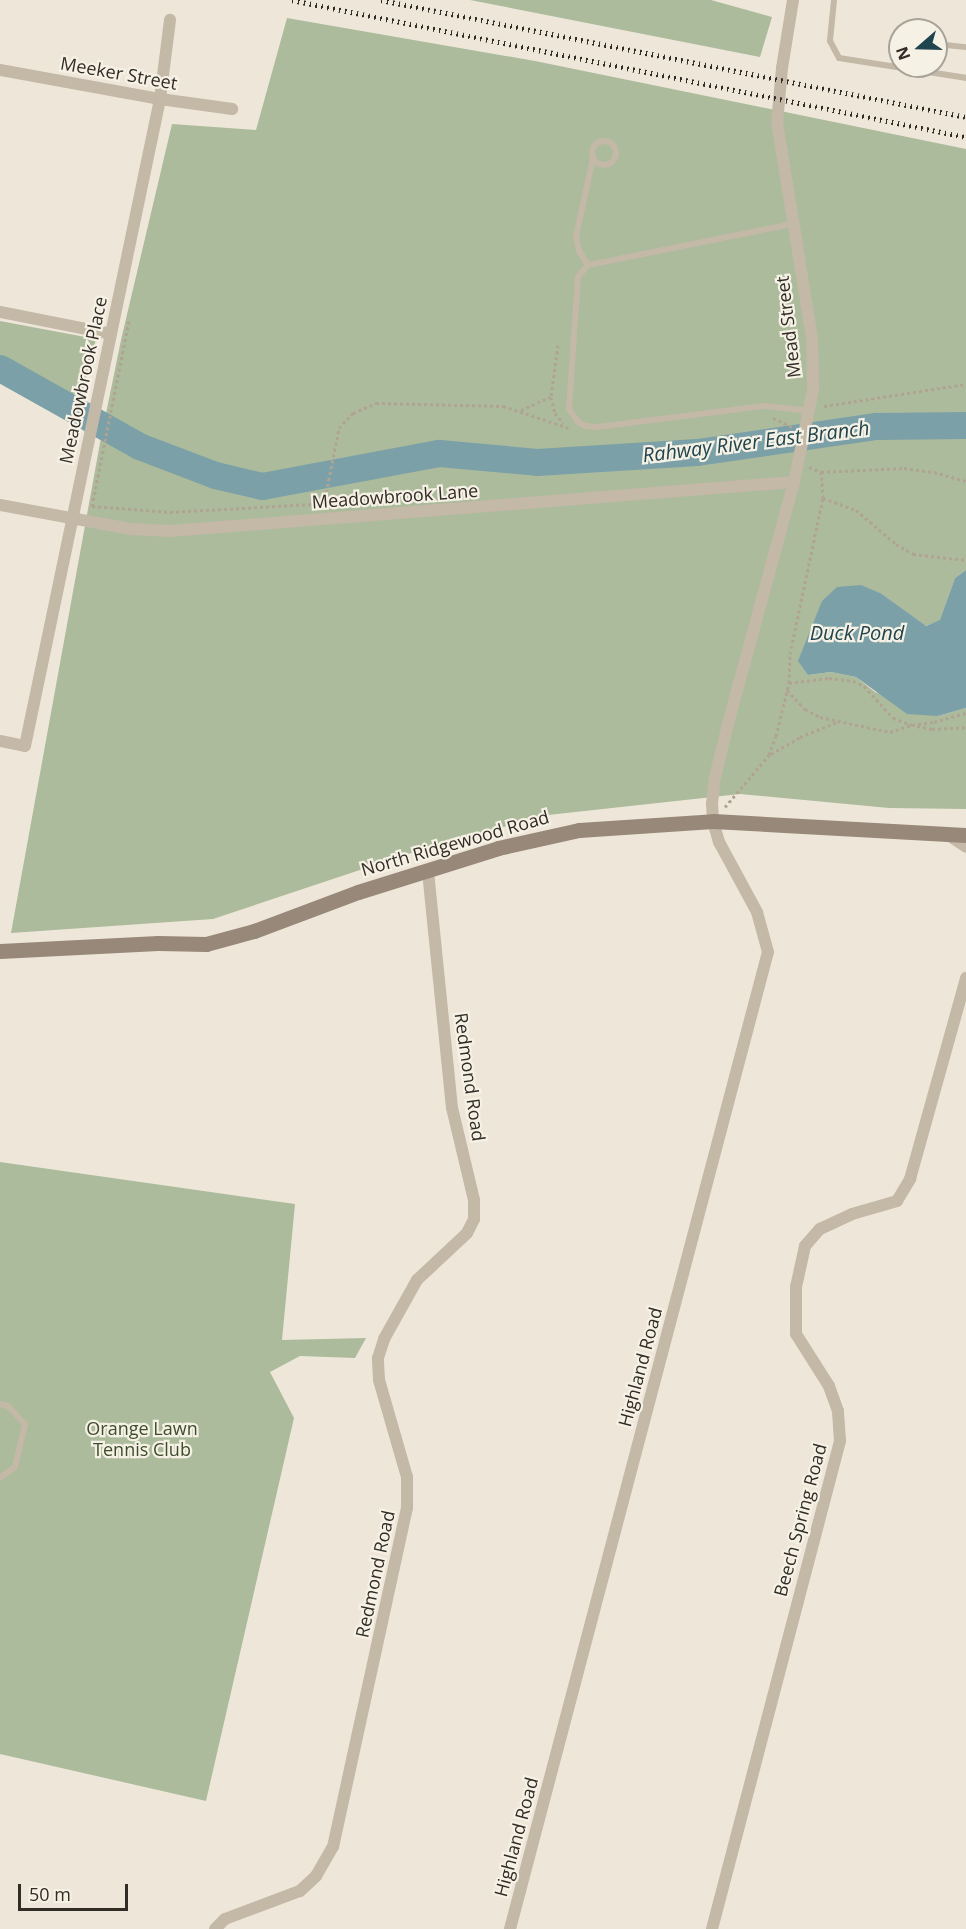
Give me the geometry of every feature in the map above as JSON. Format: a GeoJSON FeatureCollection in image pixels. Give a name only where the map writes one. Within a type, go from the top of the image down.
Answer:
{"type":"FeatureCollection","features":[{"type":"Feature","properties":{"kind":"street","name":"Mead Street"},"geometry":{"type":"LineString","coordinates":[[713,820],[715,777],[794,482],[809,417],[814,361],[812,338],[777,123],[782,68],[793,0]]}},
{"type":"Feature","properties":{"kind":"street","name":"Meadowbrook Place"},"geometry":{"type":"LineString","coordinates":[[0,741],[25,746],[93,411],[160,99],[170,20]]}},
{"type":"Feature","properties":{"kind":"street","name":"Meeker Street"},"geometry":{"type":"LineString","coordinates":[[0,70],[160,99],[232,109]]}},
{"type":"Feature","properties":{"kind":"street"},"geometry":{"type":"LineString","coordinates":[[0,312],[111,334]]}},
{"type":"Feature","properties":{"kind":"street","name":"Meadowbrook Lane"},"geometry":{"type":"LineString","coordinates":[[0,505],[131,529],[170,531],[794,482]]}},
{"type":"Feature","properties":{"kind":"street","name":"North Ridgewood Road"},"geometry":{"type":"LineString","coordinates":[[0,951],[158,944],[206,945],[254,931],[357,892],[545,835],[579,830],[713,820],[966,835]]}},
{"type":"Feature","properties":{"kind":"street","name":"Highland Road"},"geometry":{"type":"LineString","coordinates":[[510,1929],[768,952],[757,912],[720,842],[713,820]]}},
{"type":"Feature","properties":{"kind":"street"},"geometry":{"type":"LineString","coordinates":[[947,834],[966,847]]}},
{"type":"Feature","properties":{"kind":"street","name":"Redmond Road"},"geometry":{"type":"LineString","coordinates":[[215,1929],[225,1919],[300,1891],[316,1876],[333,1847],[408,1508],[407,1477],[379,1380],[378,1358],[384,1339],[417,1280],[467,1233],[474,1219],[474,1200],[452,1108],[428,872]]}},
{"type":"Feature","properties":{"kind":"street","name":"Beech Spring Road"},"geometry":{"type":"LineString","coordinates":[[712,1929],[840,1441],[838,1411],[829,1386],[796,1334],[796,1287],[805,1246],[820,1228],[897,1201],[910,1179],[966,978]]}},
{"type":"Feature","properties":{"kind":"lane"},"geometry":{"type":"LineString","coordinates":[[834,0],[830,41],[839,58],[888,64]]}},
{"type":"Feature","properties":{"kind":"lane"},"geometry":{"type":"LineString","coordinates":[[948,45],[966,47]]}},
{"type":"Feature","properties":{"kind":"lane"},"geometry":{"type":"LineString","coordinates":[[948,74],[966,78]]}},
{"type":"Feature","properties":{"kind":"lane"},"geometry":{"type":"LineString","coordinates":[[588,265],[579,251],[576,236],[593,159],[593,147],[599,142],[607,141],[616,149],[614,160],[607,165],[599,164],[593,159]]}},
{"type":"Feature","properties":{"kind":"lane"},"geometry":{"type":"LineString","coordinates":[[792,224],[588,265],[578,277],[568,409],[578,422],[597,427],[764,406],[809,417]]}},
{"type":"Feature","properties":{"kind":"lane"},"geometry":{"type":"LineString","coordinates":[[0,1404],[8,1406],[25,1424],[15,1467],[0,1478]]}},
{"type":"Feature","properties":{"kind":"path"},"geometry":{"type":"LineString","coordinates":[[129,321],[92,506],[170,512],[324,502],[339,428],[353,413],[376,403],[503,406],[564,425],[572,430]]}},
{"type":"Feature","properties":{"kind":"path"},"geometry":{"type":"LineString","coordinates":[[558,345],[551,397],[555,413],[564,425]]}},
{"type":"Feature","properties":{"kind":"path"},"geometry":{"type":"LineString","coordinates":[[824,406],[966,384]]}},
{"type":"Feature","properties":{"kind":"path"},"geometry":{"type":"LineString","coordinates":[[520,411],[551,397]]}},
{"type":"Feature","properties":{"kind":"path"},"geometry":{"type":"LineString","coordinates":[[764,416],[792,427]]}},
{"type":"Feature","properties":{"kind":"path"},"geometry":{"type":"LineString","coordinates":[[809,467],[821,472],[904,468],[934,472],[966,481]]}},
{"type":"Feature","properties":{"kind":"path"},"geometry":{"type":"LineString","coordinates":[[769,755],[789,683],[790,654],[823,498],[821,472]]}},
{"type":"Feature","properties":{"kind":"path"},"geometry":{"type":"LineString","coordinates":[[823,498],[856,510],[896,544],[913,554],[966,560]]}},
{"type":"Feature","properties":{"kind":"path"},"geometry":{"type":"LineString","coordinates":[[789,683],[829,678],[853,681],[864,686],[893,718],[932,729],[966,727]]}},
{"type":"Feature","properties":{"kind":"path"},"geometry":{"type":"LineString","coordinates":[[787,690],[805,709],[837,722],[890,732],[966,713]]}},
{"type":"Feature","properties":{"kind":"path"},"geometry":{"type":"LineString","coordinates":[[713,820],[769,755],[800,737],[837,722]]}},
{"type":"Feature","properties":{"kind":"green space"},"geometry":{"type":"Polygon","coordinates":[[[470,0],[711,0],[772,17],[760,57],[470,0]]]}},
{"type":"Feature","properties":{"kind":"green space"},"geometry":{"type":"Polygon","coordinates":[[[287,18],[535,61],[966,149],[966,570],[955,578],[940,621],[925,626],[882,594],[808,675],[831,672],[856,677],[875,692],[938,716],[966,708],[966,809],[889,808],[740,794],[548,815],[432,846],[213,919],[11,933],[100,443],[121,340],[172,124],[256,130],[287,18]]]}},
{"type":"Feature","properties":{"kind":"green space"},"geometry":{"type":"Polygon","coordinates":[[[0,321],[96,339],[83,393],[77,397],[0,357],[0,321]]]}},
{"type":"Feature","properties":{"kind":"green space","name":"Orange Lawn Tennis Club"},"geometry":{"type":"Polygon","coordinates":[[[0,1162],[295,1204],[282,1340],[366,1338],[355,1358],[300,1356],[270,1372],[294,1418],[206,1801],[0,1754],[0,1162]]]}},
{"type":"Feature","properties":{"kind":"water"},"geometry":{"type":"Polygon","coordinates":[[[0,357],[77,397],[73,423],[0,379],[0,357]]]}},
{"type":"Feature","properties":{"kind":"water","name":"Duck Pond"},"geometry":{"type":"Polygon","coordinates":[[[966,570],[966,708],[938,716],[907,714],[856,677],[831,672],[808,675],[798,661],[822,601],[837,587],[861,585],[882,594],[926,626],[940,620],[955,578],[966,570]]]}},
{"type":"Feature","properties":{"kind":"waterway","name":"Rahway River East Branch"},"geometry":{"type":"LineString","coordinates":[[0,368],[139,446],[215,475],[262,486],[439,453],[537,462],[697,452],[876,426],[966,425]]}},
{"type":"Feature","properties":{"kind":"railway"},"geometry":{"type":"LineString","coordinates":[[292,0],[966,137]]}},
{"type":"Feature","properties":{"kind":"railway"},"geometry":{"type":"LineString","coordinates":[[381,0],[966,117]]}}]}
